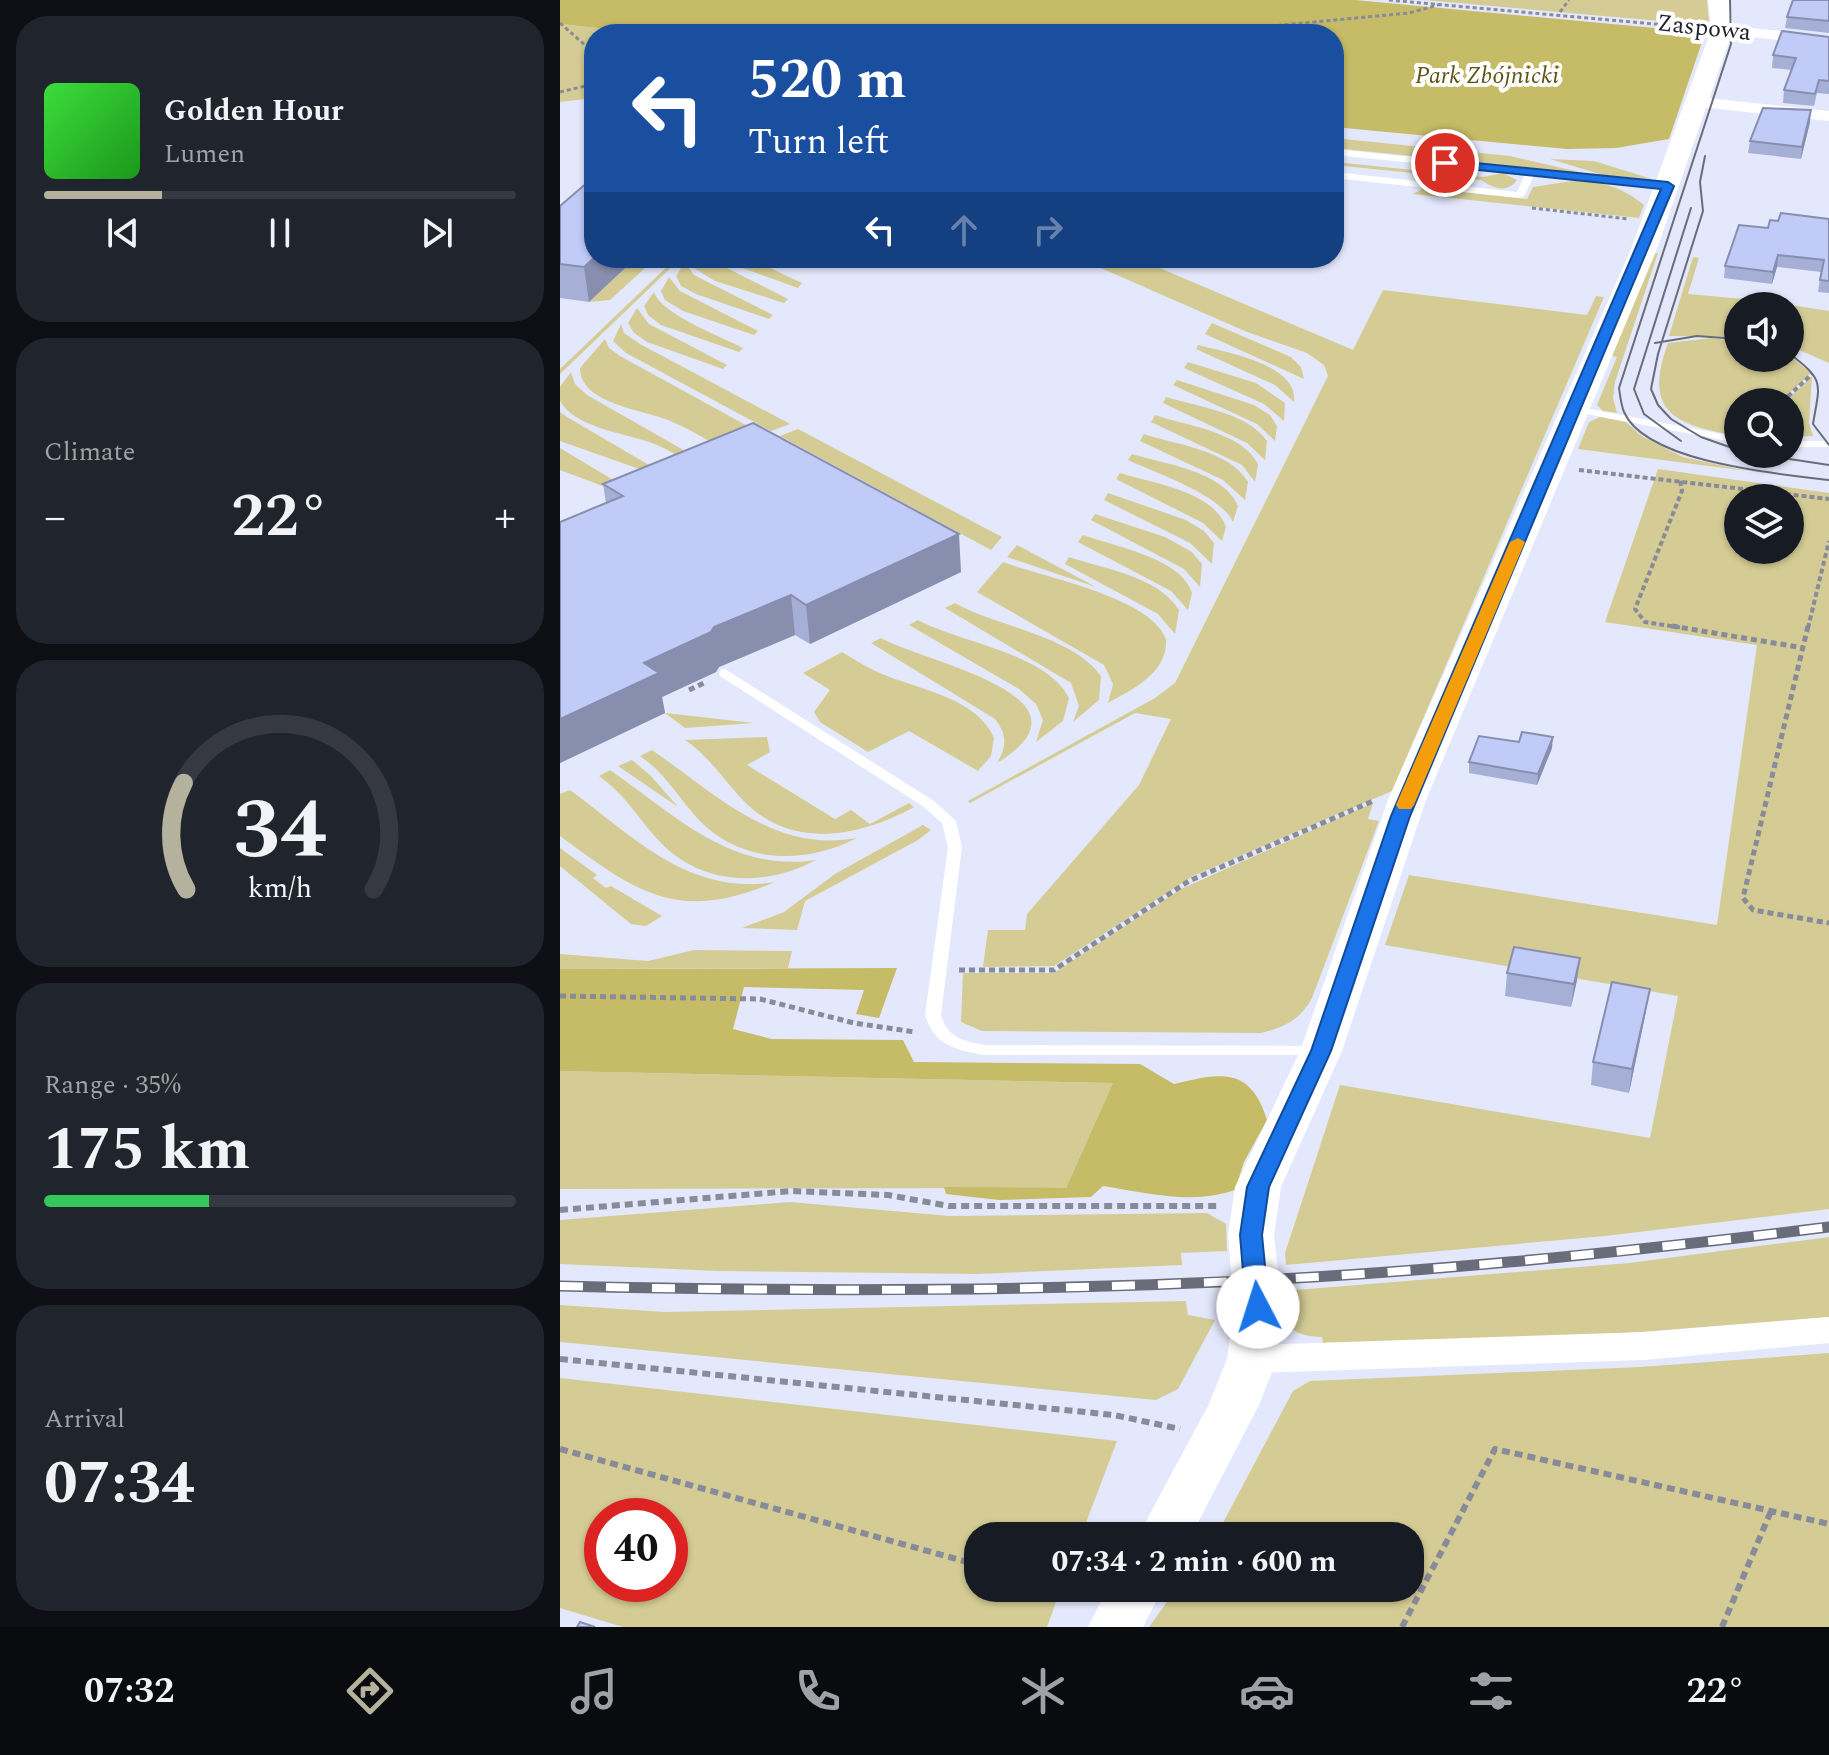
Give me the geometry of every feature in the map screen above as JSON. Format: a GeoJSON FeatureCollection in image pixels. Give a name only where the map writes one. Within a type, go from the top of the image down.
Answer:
{"type":"FeatureCollection","features":[{"type":"Feature","properties":{"kind":"street"},"geometry":{"type":"LineString","coordinates":[[1171,1522],[1215,1440],[1252,1359],[1258,1307],[1251,1235],[1253,1209],[1273,1151],[1321,1051],[1407,800],[1668,186],[1722,30],[1719,0]]}},
{"type":"Feature","properties":{"kind":"street","name":"Zaspowa"},"geometry":{"type":"LineString","coordinates":[[1722,30],[1829,41]]}},
{"type":"Feature","properties":{"kind":"street"},"geometry":{"type":"LineString","coordinates":[[1698,102],[1829,116]]}},
{"type":"Feature","properties":{"kind":"street"},"geometry":{"type":"LineString","coordinates":[[1252,1359],[1645,1346],[1829,1330]]}},
{"type":"Feature","properties":{"kind":"street"},"geometry":{"type":"LineString","coordinates":[[1115,1627],[1128,1602]]}},
{"type":"Feature","properties":{"kind":"lane"},"geometry":{"type":"LineString","coordinates":[[1344,153],[1668,186]]}},
{"type":"Feature","properties":{"kind":"lane"},"geometry":{"type":"LineString","coordinates":[[1344,176],[1520,195],[1531,172]]}},
{"type":"Feature","properties":{"kind":"lane"},"geometry":{"type":"LineString","coordinates":[[1575,409],[1724,437]]}},
{"type":"Feature","properties":{"kind":"lane"},"geometry":{"type":"LineString","coordinates":[[1804,444],[1829,444]]}},
{"type":"Feature","properties":{"kind":"lane"},"geometry":{"type":"LineString","coordinates":[[725,673],[925,800],[949,821],[955,847],[933,1015],[940,1034],[962,1047],[984,1050],[1321,1051]]}},
{"type":"Feature","properties":{"kind":"path","name":"Zaspowa"},"geometry":{"type":"LineString","coordinates":[[1389,0],[1722,30]]}},
{"type":"Feature","properties":{"kind":"path"},"geometry":{"type":"LineString","coordinates":[[1559,13],[1569,0]]}},
{"type":"Feature","properties":{"kind":"path"},"geometry":{"type":"LineString","coordinates":[[1293,24],[1409,13],[1443,4]]}},
{"type":"Feature","properties":{"kind":"path"},"geometry":{"type":"LineString","coordinates":[[560,23],[577,34],[584,47]]}},
{"type":"Feature","properties":{"kind":"path"},"geometry":{"type":"LineString","coordinates":[[560,92],[584,86]]}},
{"type":"Feature","properties":{"kind":"path"},"geometry":{"type":"LineString","coordinates":[[1797,388],[1812,374]]}},
{"type":"Feature","properties":{"kind":"path"},"geometry":{"type":"LineString","coordinates":[[1551,465],[1829,499]]}},
{"type":"Feature","properties":{"kind":"path"},"geometry":{"type":"LineString","coordinates":[[1680,481],[1682,491],[1635,609],[1637,616],[1645,622],[1804,648]]}},
{"type":"Feature","properties":{"kind":"path"},"geometry":{"type":"LineString","coordinates":[[1829,541],[1743,898],[1753,910],[1829,923]]}},
{"type":"Feature","properties":{"kind":"path"},"geometry":{"type":"LineString","coordinates":[[689,690],[703,683]]}},
{"type":"Feature","properties":{"kind":"path"},"geometry":{"type":"LineString","coordinates":[[938,967],[1054,970],[1189,881],[1385,796],[1407,800]]}},
{"type":"Feature","properties":{"kind":"path"},"geometry":{"type":"LineString","coordinates":[[560,996],[760,999],[865,1025],[940,1034]]}},
{"type":"Feature","properties":{"kind":"path"},"geometry":{"type":"LineString","coordinates":[[560,1210],[792,1191],[888,1195],[949,1206],[1167,1203],[1253,1209]]}},
{"type":"Feature","properties":{"kind":"path"},"geometry":{"type":"LineString","coordinates":[[560,1359],[1114,1415],[1173,1426],[1215,1440]]}},
{"type":"Feature","properties":{"kind":"path"},"geometry":{"type":"LineString","coordinates":[[560,1449],[964,1561]]}},
{"type":"Feature","properties":{"kind":"path"},"geometry":{"type":"LineString","coordinates":[[1402,1627],[1495,1449],[1829,1524]]}},
{"type":"Feature","properties":{"kind":"path"},"geometry":{"type":"LineString","coordinates":[[1722,1627],[1771,1511]]}},
{"type":"Feature","properties":{"kind":"shaded area"},"geometry":{"type":"Polygon","coordinates":[[[1424,0],[1707,0],[1709,21],[1694,24],[1424,0]]]}},
{"type":"Feature","properties":{"kind":"shaded area"},"geometry":{"type":"Polygon","coordinates":[[[560,24],[584,27],[584,99],[560,102],[560,24]]]}},
{"type":"Feature","properties":{"kind":"shaded area"},"geometry":{"type":"Polygon","coordinates":[[[1344,139],[1510,156],[1588,174],[1344,149],[1344,139]]]}},
{"type":"Feature","properties":{"kind":"shaded area"},"geometry":{"type":"Polygon","coordinates":[[[1550,159],[1594,161],[1652,179],[1603,175],[1550,159]]]}},
{"type":"Feature","properties":{"kind":"shaded area"},"geometry":{"type":"Polygon","coordinates":[[[1344,163],[1483,177],[1503,173],[1517,180],[1509,187],[1500,188],[1481,180],[1344,166],[1344,163]]]}},
{"type":"Feature","properties":{"kind":"shaded area"},"geometry":{"type":"Polygon","coordinates":[[[1578,180],[1605,184],[1628,194],[1644,205],[1639,218],[1413,194],[1424,188],[1527,199],[1533,187],[1578,180]]]}},
{"type":"Feature","properties":{"kind":"shaded area"},"geometry":{"type":"Polygon","coordinates":[[[1658,253],[1615,382],[1613,398],[1617,413],[1603,411],[1597,405],[1617,357],[1609,355],[1653,254],[1658,253]]]}},
{"type":"Feature","properties":{"kind":"shaded area"},"geometry":{"type":"Polygon","coordinates":[[[1693,257],[1699,258],[1688,294],[1724,297],[1724,337],[1669,336],[1693,257]]]}},
{"type":"Feature","properties":{"kind":"shaded area"},"geometry":{"type":"Polygon","coordinates":[[[625,268],[645,268],[610,300],[589,302],[625,268]]]}},
{"type":"Feature","properties":{"kind":"shaded area"},"geometry":{"type":"Polygon","coordinates":[[[666,268],[671,268],[560,374],[560,369],[666,268]]]}},
{"type":"Feature","properties":{"kind":"shaded area"},"geometry":{"type":"Polygon","coordinates":[[[681,268],[689,268],[694,275],[773,315],[769,319],[696,294],[681,286],[676,276],[681,268]]]}},
{"type":"Feature","properties":{"kind":"shaded area"},"geometry":{"type":"Polygon","coordinates":[[[694,268],[727,268],[788,299],[784,303],[715,281],[694,268]]]}},
{"type":"Feature","properties":{"kind":"shaded area"},"geometry":{"type":"Polygon","coordinates":[[[743,268],[770,268],[802,283],[798,288],[743,268]]]}},
{"type":"Feature","properties":{"kind":"shaded area"},"geometry":{"type":"Polygon","coordinates":[[[1101,268],[1160,268],[1353,350],[1383,290],[1587,315],[1596,296],[1604,297],[1392,791],[1193,876],[1054,966],[983,967],[988,930],[1025,930],[1027,914],[1139,785],[1171,719],[1135,713],[970,803],[968,801],[1155,698],[1175,683],[1328,376],[1324,365],[1307,353],[1247,332],[1101,268]]]}},
{"type":"Feature","properties":{"kind":"shaded area"},"geometry":{"type":"Polygon","coordinates":[[[669,277],[680,291],[758,331],[754,335],[683,311],[665,300],[661,291],[669,277]]]}},
{"type":"Feature","properties":{"kind":"shaded area"},"geometry":{"type":"Polygon","coordinates":[[[654,292],[659,300],[680,316],[743,348],[739,352],[661,325],[648,315],[644,306],[654,292]]]}},
{"type":"Feature","properties":{"kind":"shaded area"},"geometry":{"type":"Polygon","coordinates":[[[1804,307],[1829,311],[1829,363],[1804,352],[1804,307]]]}},
{"type":"Feature","properties":{"kind":"shaded area"},"geometry":{"type":"Polygon","coordinates":[[[637,308],[649,324],[727,365],[723,369],[647,342],[634,333],[628,323],[637,308]]]}},
{"type":"Feature","properties":{"kind":"shaded area"},"geometry":{"type":"Polygon","coordinates":[[[1212,323],[1291,357],[1301,367],[1304,379],[1205,334],[1212,323]]]}},
{"type":"Feature","properties":{"kind":"shaded area"},"geometry":{"type":"Polygon","coordinates":[[[621,324],[624,333],[640,344],[790,424],[771,431],[626,353],[613,341],[621,324]]]}},
{"type":"Feature","properties":{"kind":"shaded area"},"geometry":{"type":"Polygon","coordinates":[[[605,339],[609,348],[620,356],[764,435],[725,450],[668,420],[602,398],[590,390],[580,368],[605,339]]]}},
{"type":"Feature","properties":{"kind":"shaded area"},"geometry":{"type":"Polygon","coordinates":[[[1724,339],[1724,372],[1804,372],[1804,367],[1811,373],[1795,388],[1724,388],[1724,433],[1716,432],[1682,420],[1670,412],[1662,401],[1659,386],[1668,343],[1724,339]]]}},
{"type":"Feature","properties":{"kind":"shaded area"},"geometry":{"type":"Polygon","coordinates":[[[1198,345],[1242,356],[1273,369],[1285,378],[1292,389],[1294,402],[1275,385],[1196,349],[1198,345]]]}},
{"type":"Feature","properties":{"kind":"shaded area"},"geometry":{"type":"Polygon","coordinates":[[[1188,362],[1256,383],[1285,403],[1284,421],[1264,404],[1184,368],[1188,362]]]}},
{"type":"Feature","properties":{"kind":"shaded area"},"geometry":{"type":"Polygon","coordinates":[[[571,372],[575,384],[587,395],[701,460],[692,464],[657,445],[577,418],[560,401],[560,387],[571,372]]]}},
{"type":"Feature","properties":{"kind":"shaded area"},"geometry":{"type":"Polygon","coordinates":[[[1812,376],[1809,423],[1813,436],[1804,436],[1804,388],[1800,388],[1812,376]]]}},
{"type":"Feature","properties":{"kind":"shaded area"},"geometry":{"type":"Polygon","coordinates":[[[1177,380],[1254,405],[1270,415],[1277,426],[1275,441],[1257,424],[1173,385],[1177,380]]]}},
{"type":"Feature","properties":{"kind":"shaded area"},"geometry":{"type":"Polygon","coordinates":[[[1166,397],[1221,412],[1247,423],[1267,441],[1265,460],[1247,443],[1163,403],[1166,397]]]}},
{"type":"Feature","properties":{"kind":"shaded area"},"geometry":{"type":"Polygon","coordinates":[[[560,412],[666,475],[642,470],[560,441],[560,412]]]}},
{"type":"Feature","properties":{"kind":"shaded area"},"geometry":{"type":"Polygon","coordinates":[[[1155,415],[1212,431],[1239,444],[1258,464],[1255,482],[1242,465],[1151,422],[1155,415]]]}},
{"type":"Feature","properties":{"kind":"shaded area"},"geometry":{"type":"Polygon","coordinates":[[[1600,417],[1626,422],[1643,437],[1683,457],[1747,471],[1578,449],[1589,422],[1600,417]]]}},
{"type":"Feature","properties":{"kind":"shaded area"},"geometry":{"type":"Polygon","coordinates":[[[798,429],[1002,537],[991,550],[780,436],[798,429]]]}},
{"type":"Feature","properties":{"kind":"shaded area"},"geometry":{"type":"Polygon","coordinates":[[[1144,434],[1201,450],[1229,463],[1248,482],[1245,500],[1223,480],[1140,441],[1144,434]]]}},
{"type":"Feature","properties":{"kind":"shaded area"},"geometry":{"type":"Polygon","coordinates":[[[560,448],[630,490],[621,493],[560,470],[560,448]]]}},
{"type":"Feature","properties":{"kind":"shaded area"},"geometry":{"type":"Polygon","coordinates":[[[1132,454],[1192,471],[1220,485],[1231,494],[1238,506],[1233,522],[1226,512],[1202,494],[1128,460],[1132,454]]]}},
{"type":"Feature","properties":{"kind":"shaded area"},"geometry":{"type":"Polygon","coordinates":[[[1658,469],[1765,484],[1724,484],[1724,564],[1804,564],[1804,489],[1829,493],[1829,1209],[1605,1236],[1286,1265],[1285,1253],[1340,1085],[1650,1138],[1678,996],[1385,945],[1409,875],[1717,925],[1757,645],[1605,622],[1658,469]]]}},
{"type":"Feature","properties":{"kind":"shaded area"},"geometry":{"type":"Polygon","coordinates":[[[1120,473],[1180,490],[1209,505],[1226,527],[1222,541],[1203,523],[1116,479],[1120,473]]]}},
{"type":"Feature","properties":{"kind":"shaded area"},"geometry":{"type":"Polygon","coordinates":[[[1108,493],[1186,520],[1204,531],[1214,543],[1212,564],[1190,543],[1104,500],[1108,493]]]}},
{"type":"Feature","properties":{"kind":"shaded area"},"geometry":{"type":"Polygon","coordinates":[[[1095,514],[1165,537],[1192,552],[1202,564],[1200,587],[1184,569],[1091,520],[1095,514]]]}},
{"type":"Feature","properties":{"kind":"shaded area"},"geometry":{"type":"Polygon","coordinates":[[[1083,535],[1145,555],[1175,571],[1186,581],[1192,593],[1188,610],[1171,591],[1078,542],[1083,535]]]}},
{"type":"Feature","properties":{"kind":"shaded area"},"geometry":{"type":"Polygon","coordinates":[[[1017,545],[1096,587],[1007,557],[1017,545]]]}},
{"type":"Feature","properties":{"kind":"shaded area"},"geometry":{"type":"Polygon","coordinates":[[[1069,557],[1129,575],[1158,589],[1179,610],[1175,634],[1158,614],[1065,564],[1069,557]]]}},
{"type":"Feature","properties":{"kind":"shaded area"},"geometry":{"type":"Polygon","coordinates":[[[1003,562],[1094,590],[1140,611],[1156,624],[1166,639],[1165,651],[1155,670],[1128,692],[1108,703],[1113,684],[1104,665],[977,592],[1003,562]]]}},
{"type":"Feature","properties":{"kind":"shaded area"},"geometry":{"type":"Polygon","coordinates":[[[955,603],[1072,651],[1101,676],[1099,700],[1073,722],[1079,706],[1071,683],[945,608],[955,603]]]}},
{"type":"Feature","properties":{"kind":"shaded area"},"geometry":{"type":"Polygon","coordinates":[[[918,620],[1042,670],[1058,683],[1069,698],[1063,721],[1036,742],[1043,720],[1036,704],[1019,689],[909,625],[918,620]]]}},
{"type":"Feature","properties":{"kind":"shaded area"},"geometry":{"type":"Polygon","coordinates":[[[881,638],[965,670],[996,684],[1019,700],[1031,719],[1025,739],[997,763],[1004,741],[995,719],[871,643],[881,638]]]}},
{"type":"Feature","properties":{"kind":"shaded area"},"geometry":{"type":"Polygon","coordinates":[[[842,652],[875,671],[948,698],[975,714],[994,738],[991,756],[978,771],[909,731],[868,752],[820,722],[814,712],[830,690],[803,673],[842,652]]]}},
{"type":"Feature","properties":{"kind":"shaded area"},"geometry":{"type":"Polygon","coordinates":[[[665,713],[754,723],[685,728],[665,713]]]}},
{"type":"Feature","properties":{"kind":"shaded area"},"geometry":{"type":"Polygon","coordinates":[[[767,737],[770,752],[747,765],[835,819],[851,810],[870,824],[909,803],[914,807],[892,818],[847,832],[801,832],[780,826],[759,814],[740,797],[708,760],[685,740],[767,737]]]}},
{"type":"Feature","properties":{"kind":"shaded area"},"geometry":{"type":"Polygon","coordinates":[[[652,750],[723,801],[772,828],[799,837],[827,840],[857,838],[837,847],[795,856],[774,856],[733,845],[698,819],[664,778],[640,756],[652,750]]]}},
{"type":"Feature","properties":{"kind":"shaded area"},"geometry":{"type":"Polygon","coordinates":[[[632,760],[651,776],[678,807],[618,766],[632,760]]]}},
{"type":"Feature","properties":{"kind":"shaded area"},"geometry":{"type":"Polygon","coordinates":[[[610,770],[681,822],[731,849],[757,858],[785,862],[816,860],[777,875],[756,878],[736,878],[696,868],[661,843],[625,799],[599,776],[610,770]]]}},
{"type":"Feature","properties":{"kind":"shaded area"},"geometry":{"type":"Polygon","coordinates":[[[570,790],[640,843],[689,871],[716,880],[744,884],[775,882],[741,894],[684,901],[636,886],[560,836],[560,794],[570,790]]]}},
{"type":"Feature","properties":{"kind":"shaded area"},"geometry":{"type":"Polygon","coordinates":[[[1373,803],[1368,819],[1379,821],[1312,998],[1297,1017],[1285,1025],[1261,1033],[982,1031],[961,1022],[963,973],[1054,973],[1181,889],[1373,803]]]}},
{"type":"Feature","properties":{"kind":"shaded area"},"geometry":{"type":"Polygon","coordinates":[[[923,825],[931,830],[918,840],[805,901],[797,930],[742,928],[784,912],[835,874],[923,825]]]}},
{"type":"Feature","properties":{"kind":"shaded area"},"geometry":{"type":"Polygon","coordinates":[[[560,848],[597,875],[593,878],[606,888],[611,886],[662,916],[646,926],[631,924],[560,866],[560,848]]]}},
{"type":"Feature","properties":{"kind":"shaded area"},"geometry":{"type":"Polygon","coordinates":[[[694,950],[792,951],[788,968],[560,969],[560,954],[648,961],[694,950]]]}},
{"type":"Feature","properties":{"kind":"shaded area"},"geometry":{"type":"Polygon","coordinates":[[[560,1071],[1113,1083],[1066,1188],[560,1189],[560,1071]]]}},
{"type":"Feature","properties":{"kind":"shaded area"},"geometry":{"type":"Polygon","coordinates":[[[790,1202],[950,1216],[1207,1213],[1226,1224],[1227,1251],[1181,1253],[1182,1265],[978,1274],[718,1271],[560,1264],[560,1220],[790,1202]]]}},
{"type":"Feature","properties":{"kind":"shaded area"},"geometry":{"type":"Polygon","coordinates":[[[1829,1237],[1829,1317],[1627,1333],[1323,1344],[1322,1337],[1301,1334],[1290,1325],[1283,1291],[1629,1263],[1829,1237]]]}},
{"type":"Feature","properties":{"kind":"shaded area"},"geometry":{"type":"Polygon","coordinates":[[[1186,1301],[1188,1315],[1215,1320],[1178,1389],[1156,1400],[560,1342],[560,1305],[665,1312],[1186,1301]]]}},
{"type":"Feature","properties":{"kind":"shaded area"},"geometry":{"type":"Polygon","coordinates":[[[1829,1353],[1829,1627],[1149,1627],[1167,1602],[1424,1602],[1424,1522],[1223,1522],[1293,1391],[1310,1381],[1640,1367],[1829,1353]]]}},
{"type":"Feature","properties":{"kind":"shaded area"},"geometry":{"type":"Polygon","coordinates":[[[560,1378],[1117,1441],[1086,1522],[964,1522],[964,1602],[1056,1602],[1047,1627],[623,1627],[560,1608],[560,1378]]]}},
{"type":"Feature","properties":{"kind":"green space","name":"Park Zbójnicki"},"geometry":{"type":"Polygon","coordinates":[[[560,0],[1355,0],[1687,31],[1702,42],[1669,139],[1616,148],[1567,149],[1344,128],[1344,24],[584,24],[584,27],[560,24],[560,0]]]}},
{"type":"Feature","properties":{"kind":"green space"},"geometry":{"type":"Polygon","coordinates":[[[897,968],[879,1018],[856,1014],[864,990],[744,987],[733,1029],[772,1039],[903,1040],[914,1062],[1140,1064],[1174,1084],[1206,1077],[1232,1078],[1252,1090],[1267,1120],[1244,1162],[1235,1190],[1186,1197],[1103,1186],[1091,1197],[999,1200],[946,1194],[944,1187],[1066,1188],[1113,1083],[560,1071],[560,969],[897,968]]]}},
{"type":"Feature","properties":{"kind":"building"},"geometry":{"type":"Polygon","coordinates":[[[1793,0],[1829,0],[1829,21],[1787,17],[1793,0]]]}},
{"type":"Feature","properties":{"kind":"building"},"geometry":{"type":"Polygon","coordinates":[[[1782,31],[1829,37],[1829,81],[1819,80],[1815,94],[1784,90],[1796,58],[1773,55],[1782,31]]]}},
{"type":"Feature","properties":{"kind":"building"},"geometry":{"type":"Polygon","coordinates":[[[1763,108],[1811,110],[1802,147],[1750,141],[1763,108]]]}},
{"type":"Feature","properties":{"kind":"building"},"geometry":{"type":"Polygon","coordinates":[[[584,185],[584,267],[560,264],[560,206],[584,185]]]}},
{"type":"Feature","properties":{"kind":"building"},"geometry":{"type":"Polygon","coordinates":[[[1781,213],[1829,219],[1829,281],[1820,280],[1824,260],[1778,255],[1773,272],[1725,266],[1739,225],[1768,228],[1770,220],[1778,221],[1781,213]]]}},
{"type":"Feature","properties":{"kind":"building"},"geometry":{"type":"Polygon","coordinates":[[[753,423],[959,534],[806,605],[791,595],[714,627],[711,632],[644,663],[659,673],[560,719],[560,522],[623,496],[603,484],[753,423]]]}},
{"type":"Feature","properties":{"kind":"building"},"geometry":{"type":"Polygon","coordinates":[[[1522,732],[1553,737],[1538,774],[1469,762],[1479,736],[1519,742],[1522,732]]]}},
{"type":"Feature","properties":{"kind":"building"},"geometry":{"type":"Polygon","coordinates":[[[1514,947],[1580,958],[1574,984],[1507,973],[1514,947]]]}},
{"type":"Feature","properties":{"kind":"building"},"geometry":{"type":"Polygon","coordinates":[[[1612,982],[1650,989],[1632,1069],[1593,1062],[1612,982]]]}},
{"type":"Feature","properties":{"kind":"building"},"geometry":{"type":"Polygon","coordinates":[[[580,1622],[595,1627],[577,1627],[580,1622]]]}},
{"type":"Feature","properties":{"kind":"tram line"},"geometry":{"type":"LineString","coordinates":[[1730,0],[1731,44],[1619,388],[1621,403],[1637,429],[1658,443],[1686,454],[1748,469],[1829,480]]}},
{"type":"Feature","properties":{"kind":"tram line"},"geometry":{"type":"LineString","coordinates":[[1662,342],[1703,211],[1700,182],[1705,156]]}},
{"type":"Feature","properties":{"kind":"tram line"},"geometry":{"type":"LineString","coordinates":[[1681,441],[1644,414],[1634,389],[1691,208]]}},
{"type":"Feature","properties":{"kind":"tram line"},"geometry":{"type":"LineString","coordinates":[[1662,342],[1697,336],[1724,338]]}},
{"type":"Feature","properties":{"kind":"tram line"},"geometry":{"type":"LineString","coordinates":[[1655,343],[1662,342]]}},
{"type":"Feature","properties":{"kind":"tram line"},"geometry":{"type":"LineString","coordinates":[[1662,342],[1651,389],[1658,405],[1671,419],[1701,437],[1724,445]]}},
{"type":"Feature","properties":{"kind":"tram line"},"geometry":{"type":"LineString","coordinates":[[1804,366],[1817,383],[1813,424],[1829,445]]}},
{"type":"Feature","properties":{"kind":"tram line"},"geometry":{"type":"LineString","coordinates":[[1804,461],[1829,465]]}},
{"type":"Feature","properties":{"kind":"railway"},"geometry":{"type":"LineString","coordinates":[[560,1286],[956,1289],[1273,1279],[1512,1262],[1829,1227]]}},
{"type":"Feature","properties":{"kind":"slow traffic"},"geometry":{"type":"LineString","coordinates":[[1405,805],[1518,542]]}},
{"type":"Feature","properties":{"kind":"route"},"geometry":{"type":"LineString","coordinates":[[1258,1307],[1251,1235],[1258,1187],[1321,1051],[1400,816],[1644,249],[1668,186],[1445,163]]}}]}
